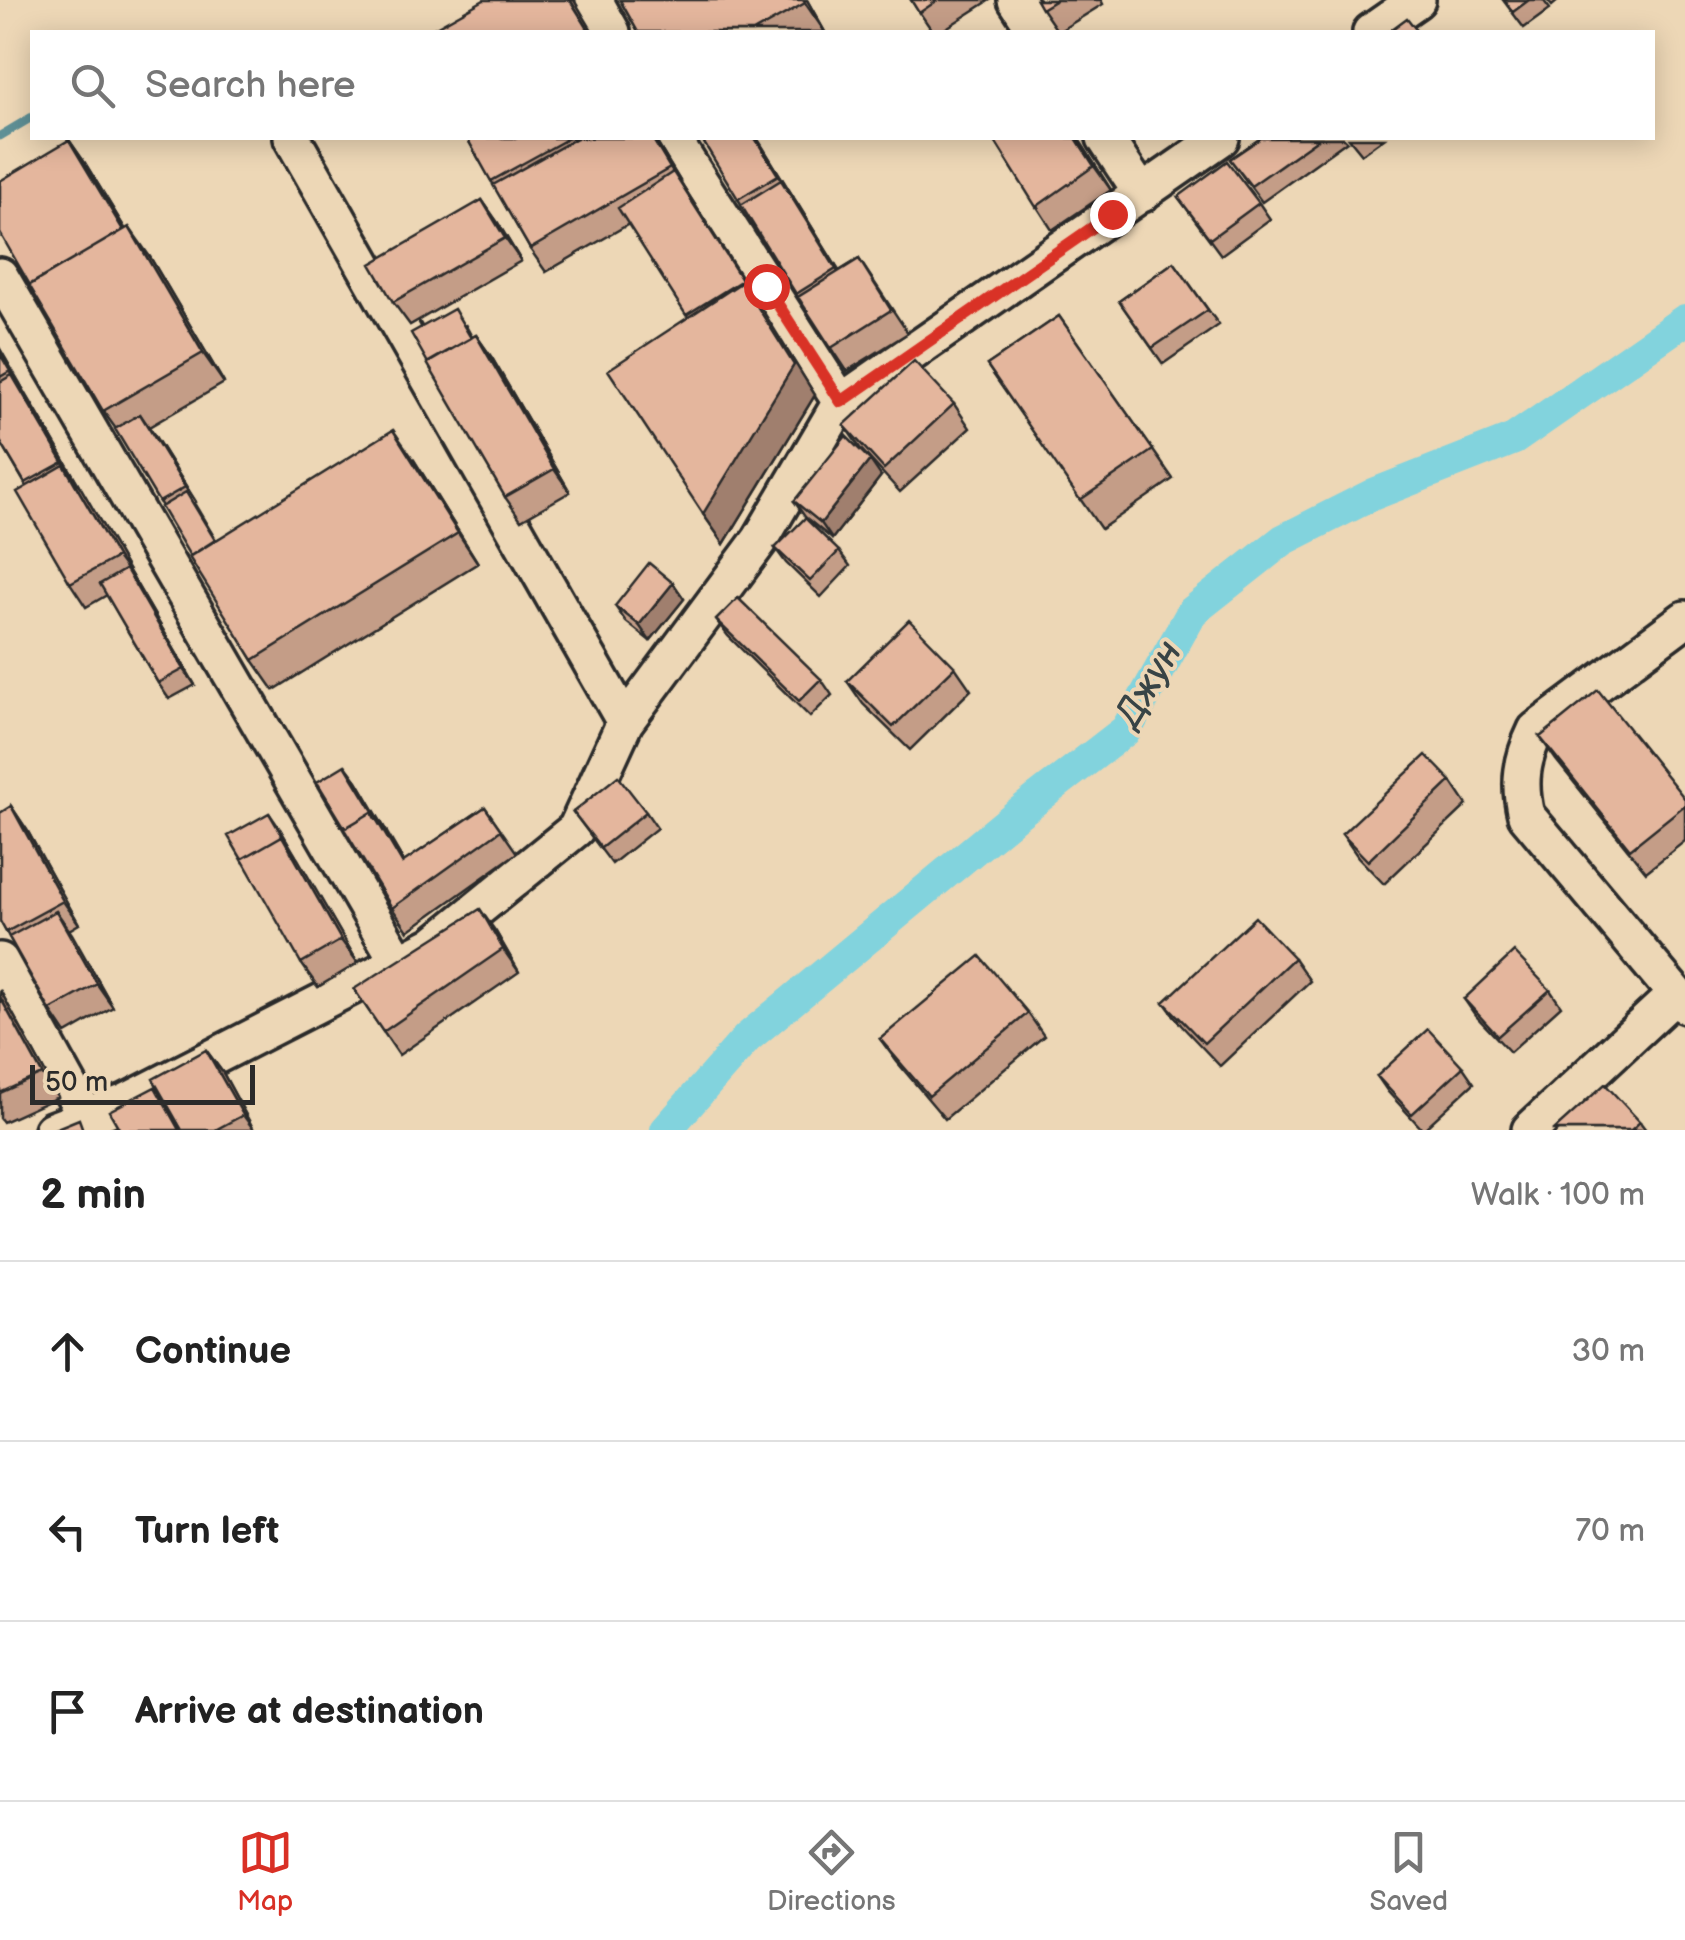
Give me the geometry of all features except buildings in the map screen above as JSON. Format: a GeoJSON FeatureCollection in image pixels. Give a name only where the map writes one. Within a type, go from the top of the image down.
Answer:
{"type":"FeatureCollection","features":[{"type":"Feature","properties":{"kind":"street"},"geometry":{"type":"LineString","coordinates":[[594,0],[611,30]]}},
{"type":"Feature","properties":{"kind":"street"},"geometry":{"type":"LineString","coordinates":[[1016,0],[1036,30]]}},
{"type":"Feature","properties":{"kind":"street"},"geometry":{"type":"LineString","coordinates":[[1373,30],[1417,0]]}},
{"type":"Feature","properties":{"kind":"street"},"geometry":{"type":"LineString","coordinates":[[293,140],[624,722]]}},
{"type":"Feature","properties":{"kind":"street"},"geometry":{"type":"LineString","coordinates":[[673,140],[841,402]]}},
{"type":"Feature","properties":{"kind":"street"},"geometry":{"type":"LineString","coordinates":[[1106,140],[1142,194]]}},
{"type":"Feature","properties":{"kind":"street"},"geometry":{"type":"LineString","coordinates":[[52,1130],[126,1102],[433,945],[576,829],[624,722],[760,540],[841,402],[1218,140]]}},
{"type":"Feature","properties":{"kind":"street"},"geometry":{"type":"LineString","coordinates":[[0,276],[399,964]]}},
{"type":"Feature","properties":{"kind":"street"},"geometry":{"type":"LineString","coordinates":[[1530,1130],[1680,1000],[1526,815],[1520,792],[1526,751],[1536,730],[1685,619]]}},
{"type":"Feature","properties":{"kind":"street"},"geometry":{"type":"LineString","coordinates":[[0,961],[87,1118]]}},
{"type":"Feature","properties":{"kind":"waterway"},"geometry":{"type":"LineString","coordinates":[[0,136],[30,118]]}},
{"type":"Feature","properties":{"kind":"waterway","name":"Джун"},"geometry":{"type":"LineString","coordinates":[[666,1130],[747,1038],[1016,815],[1126,730],[1192,612],[1283,540],[1374,494],[1514,439],[1685,320]]}},
{"type":"Feature","properties":{"kind":"route"},"geometry":{"type":"LineString","coordinates":[[766,286],[841,402],[1112,214]]}}]}
